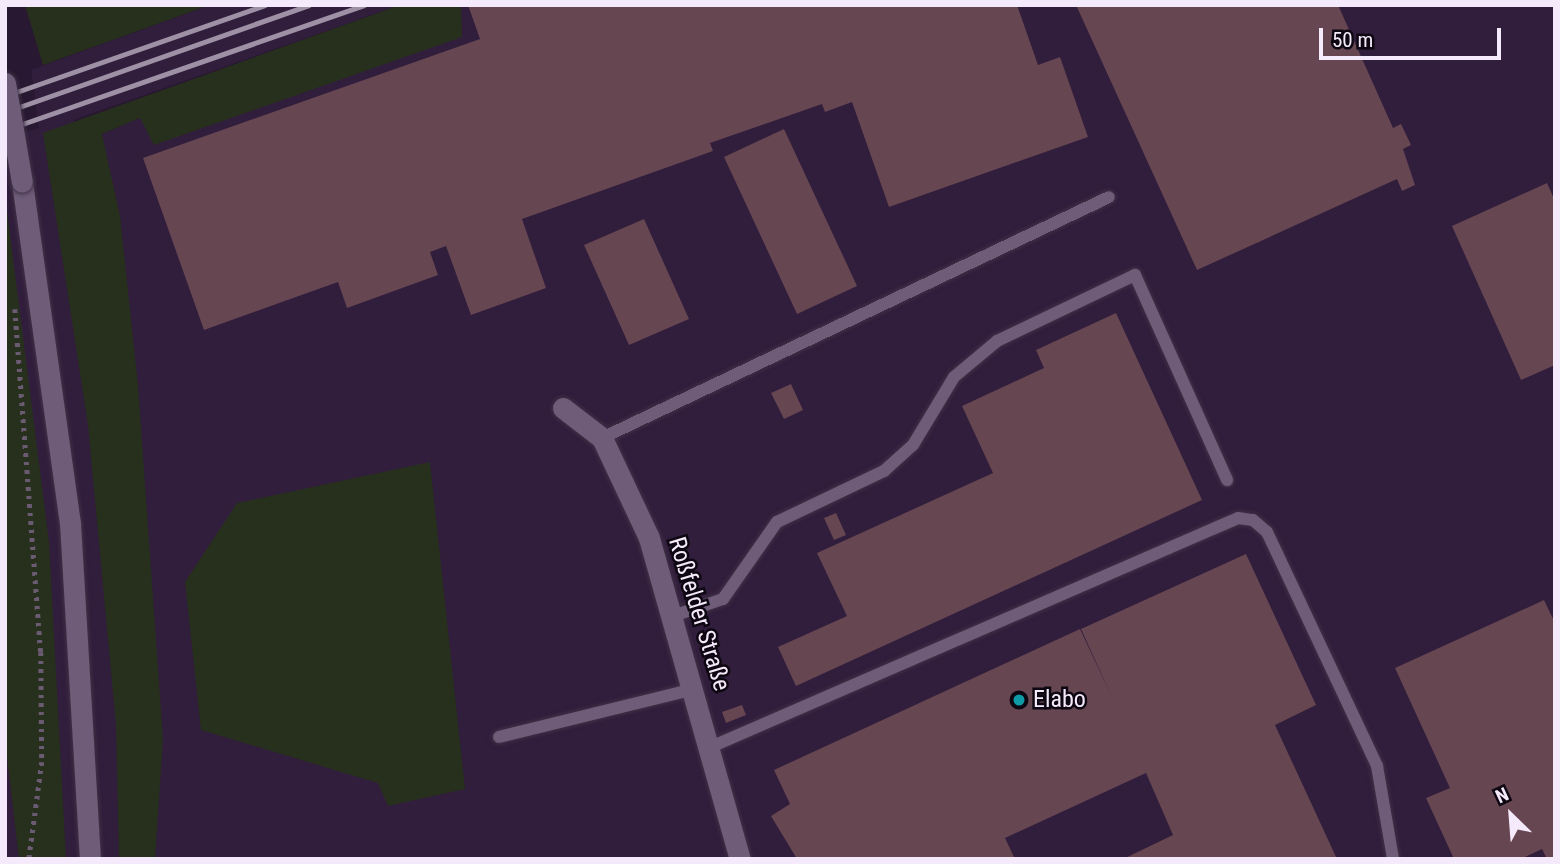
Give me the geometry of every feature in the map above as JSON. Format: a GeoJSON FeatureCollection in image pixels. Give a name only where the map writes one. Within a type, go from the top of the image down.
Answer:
{"type":"FeatureCollection","features":[{"type":"Feature","properties":{"kind":"main road"},"geometry":{"type":"LineString","coordinates":[[5,83],[22,182],[70,523],[90,859]]}},
{"type":"Feature","properties":{"kind":"main road","name":"Roßfelder Straße"},"geometry":{"type":"LineString","coordinates":[[563,408],[601,438],[649,538],[713,747],[740,859]]}},
{"type":"Feature","properties":{"kind":"lane"},"geometry":{"type":"LineString","coordinates":[[601,438],[1110,197]]}},
{"type":"Feature","properties":{"kind":"lane"},"geometry":{"type":"LineString","coordinates":[[673,616],[723,598],[776,522],[884,471],[913,445],[954,377],[997,341],[1135,275],[1227,480]]}},
{"type":"Feature","properties":{"kind":"lane"},"geometry":{"type":"LineString","coordinates":[[713,747],[1245,519],[1268,532],[1377,766],[1393,859]]}},
{"type":"Feature","properties":{"kind":"lane"},"geometry":{"type":"LineString","coordinates":[[499,737],[695,689]]}},
{"type":"Feature","properties":{"kind":"path"},"geometry":{"type":"LineString","coordinates":[[14,304],[41,653],[43,762],[29,859]]}},
{"type":"Feature","properties":{"kind":"shaded area"},"geometry":{"type":"Polygon","coordinates":[[[210,5],[400,5],[73,120],[102,134],[140,118],[461,37],[461,5],[1555,5],[1555,859],[5,859],[5,137],[39,128],[31,70],[210,5]]]}},
{"type":"Feature","properties":{"kind":"green space"},"geometry":{"type":"Polygon","coordinates":[[[25,5],[210,5],[43,65],[25,5]]]}},
{"type":"Feature","properties":{"kind":"green space"},"geometry":{"type":"Polygon","coordinates":[[[400,5],[461,5],[462,37],[154,145],[140,118],[102,134],[120,216],[138,385],[163,739],[155,859],[119,859],[116,725],[88,425],[43,133],[400,5]]]}},
{"type":"Feature","properties":{"kind":"green space"},"geometry":{"type":"Polygon","coordinates":[[[5,195],[49,542],[66,859],[19,859],[5,738],[5,195]]]}},
{"type":"Feature","properties":{"kind":"green space"},"geometry":{"type":"Polygon","coordinates":[[[430,462],[465,789],[388,806],[378,783],[201,730],[185,582],[237,503],[430,462]]]}},
{"type":"Feature","properties":{"kind":"building"},"geometry":{"type":"Polygon","coordinates":[[[468,5],[1017,5],[1038,65],[1060,57],[1088,137],[889,207],[852,102],[825,112],[822,104],[710,143],[713,151],[522,219],[546,288],[471,315],[446,246],[430,252],[438,275],[347,308],[338,282],[204,330],[143,158],[480,39],[468,5]]]}},
{"type":"Feature","properties":{"kind":"building"},"geometry":{"type":"Polygon","coordinates":[[[1076,5],[1338,5],[1393,128],[1401,124],[1411,145],[1403,149],[1415,185],[1402,191],[1397,179],[1197,270],[1076,5]]]}},
{"type":"Feature","properties":{"kind":"building"},"geometry":{"type":"Polygon","coordinates":[[[784,129],[857,286],[797,314],[724,157],[784,129]]]}},
{"type":"Feature","properties":{"kind":"building"},"geometry":{"type":"Polygon","coordinates":[[[1547,183],[1555,201],[1555,365],[1521,380],[1452,226],[1547,183]]]}},
{"type":"Feature","properties":{"kind":"building"},"geometry":{"type":"Polygon","coordinates":[[[644,219],[689,319],[629,345],[584,245],[644,219]]]}},
{"type":"Feature","properties":{"kind":"building"},"geometry":{"type":"Polygon","coordinates":[[[1116,313],[1202,500],[796,686],[778,647],[847,616],[817,553],[993,473],[962,406],[1044,368],[1036,350],[1116,313]]]}},
{"type":"Feature","properties":{"kind":"building"},"geometry":{"type":"Polygon","coordinates":[[[791,384],[803,410],[784,419],[771,393],[791,384]]]}},
{"type":"Feature","properties":{"kind":"building"},"geometry":{"type":"Polygon","coordinates":[[[836,513],[846,535],[834,540],[824,518],[836,513]]]}},
{"type":"Feature","properties":{"kind":"building"},"geometry":{"type":"Polygon","coordinates":[[[1246,554],[1316,705],[1275,725],[1337,859],[1123,859],[1173,835],[1146,773],[1005,838],[1015,859],[797,859],[771,816],[790,804],[774,770],[1080,629],[1112,697],[1081,629],[1246,554]]]}},
{"type":"Feature","properties":{"kind":"building"},"geometry":{"type":"Polygon","coordinates":[[[1544,600],[1555,623],[1555,859],[1547,859],[1542,849],[1521,859],[1454,859],[1426,798],[1450,788],[1395,668],[1544,600]]]}},
{"type":"Feature","properties":{"kind":"building"},"geometry":{"type":"Polygon","coordinates":[[[742,705],[746,715],[726,723],[722,712],[742,705]]]}},
{"type":"Feature","properties":{"kind":"railway"},"geometry":{"type":"LineString","coordinates":[[5,96],[265,5]]}},
{"type":"Feature","properties":{"kind":"railway"},"geometry":{"type":"LineString","coordinates":[[5,112],[309,5]]}},
{"type":"Feature","properties":{"kind":"railway"},"geometry":{"type":"LineString","coordinates":[[5,130],[364,5]]}},
{"type":"Feature","properties":{"kind":"place","name":"Elabo"},"geometry":{"type":"Point","coordinates":[1019,700]}}]}
